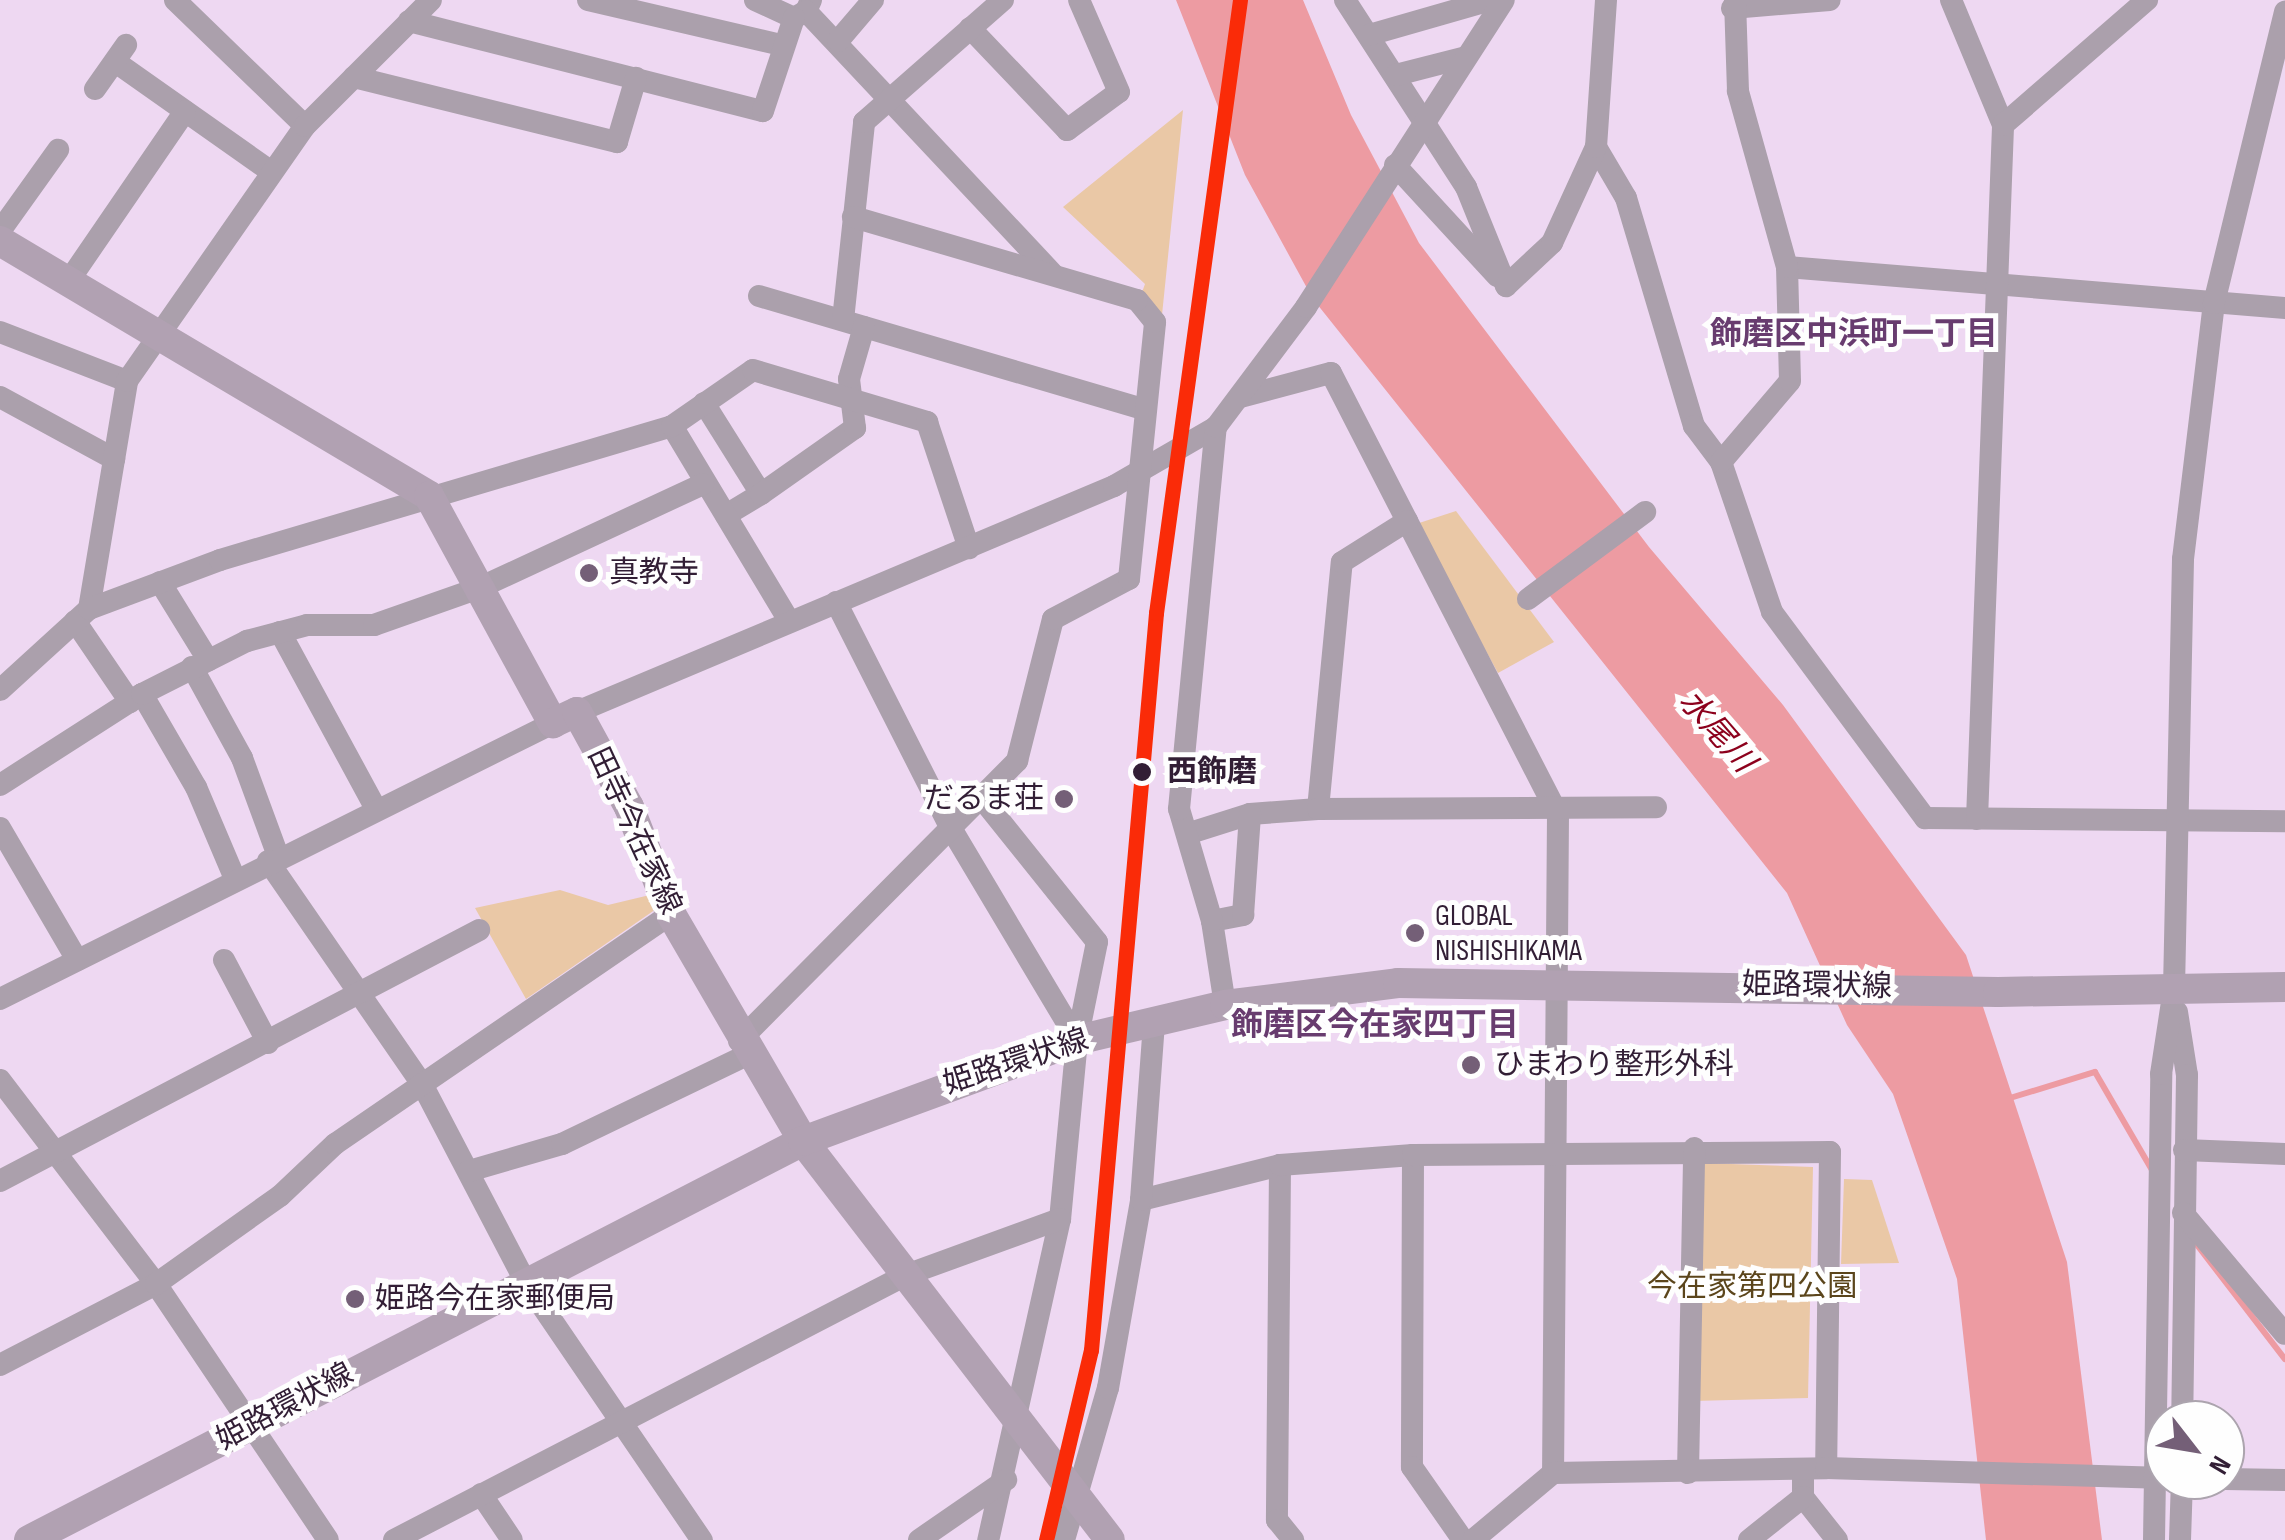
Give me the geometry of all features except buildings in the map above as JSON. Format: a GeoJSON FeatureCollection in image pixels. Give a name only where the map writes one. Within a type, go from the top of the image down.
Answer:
{"type":"FeatureCollection","features":[{"type":"Feature","properties":{"kind":"main road"},"geometry":{"type":"LineString","coordinates":[[0,240],[429,496]]}},
{"type":"Feature","properties":{"kind":"main road","name":"田寺今在家線"},"geometry":{"type":"LineString","coordinates":[[429,496],[479,588],[629,806],[671,914],[743,1048],[803,1141],[1110,1540]]}},
{"type":"Feature","properties":{"kind":"main road","name":"姫路環状線"},"geometry":{"type":"LineString","coordinates":[[29,1540],[803,1141],[1077,1040],[1225,1005],[1398,983],[1556,982],[1998,992],[2285,986]]}},
{"type":"Feature","properties":{"kind":"street"},"geometry":{"type":"LineString","coordinates":[[175,0],[305,126]]}},
{"type":"Feature","properties":{"kind":"street"},"geometry":{"type":"LineString","coordinates":[[235,879],[196,787],[82,615],[127,381],[156,332],[305,126],[430,0]]}},
{"type":"Feature","properties":{"kind":"street"},"geometry":{"type":"LineString","coordinates":[[588,0],[782,45]]}},
{"type":"Feature","properties":{"kind":"street"},"geometry":{"type":"LineString","coordinates":[[838,41],[873,0]]}},
{"type":"Feature","properties":{"kind":"street"},"geometry":{"type":"LineString","coordinates":[[726,515],[855,428],[851,402],[854,217],[864,122],[889,96],[1003,0]]}},
{"type":"Feature","properties":{"kind":"street"},"geometry":{"type":"LineString","coordinates":[[970,28],[1066,130],[1118,92],[1079,0]]}},
{"type":"Feature","properties":{"kind":"street"},"geometry":{"type":"LineString","coordinates":[[1345,0],[1466,188],[1506,286]]}},
{"type":"Feature","properties":{"kind":"street"},"geometry":{"type":"LineString","coordinates":[[1369,35],[1491,0]]}},
{"type":"Feature","properties":{"kind":"street"},"geometry":{"type":"LineString","coordinates":[[0,999],[375,807],[565,718],[1142,473],[1216,427],[1306,306],[1504,0]]}},
{"type":"Feature","properties":{"kind":"street"},"geometry":{"type":"LineString","coordinates":[[1506,286],[1552,243],[1596,147],[1606,0]]}},
{"type":"Feature","properties":{"kind":"street"},"geometry":{"type":"LineString","coordinates":[[1721,462],[1790,381],[1787,267],[1738,91],[1733,4],[1830,0]]}},
{"type":"Feature","properties":{"kind":"street"},"geometry":{"type":"LineString","coordinates":[[1951,0],[2002,125],[1977,819]]}},
{"type":"Feature","properties":{"kind":"street"},"geometry":{"type":"LineString","coordinates":[[2002,125],[2147,0]]}},
{"type":"Feature","properties":{"kind":"street"},"geometry":{"type":"LineString","coordinates":[[753,38],[756,2],[804,10],[838,41],[1056,276]]}},
{"type":"Feature","properties":{"kind":"street"},"geometry":{"type":"LineString","coordinates":[[409,21],[763,111],[782,45],[804,10]]}},
{"type":"Feature","properties":{"kind":"street"},"geometry":{"type":"LineString","coordinates":[[2160,1400],[2161,1074],[2174,989],[2183,559],[2214,303],[2285,12]]}},
{"type":"Feature","properties":{"kind":"street"},"geometry":{"type":"LineString","coordinates":[[96,89],[121,54],[185,112],[270,172]]}},
{"type":"Feature","properties":{"kind":"street"},"geometry":{"type":"LineString","coordinates":[[1396,75],[1466,57]]}},
{"type":"Feature","properties":{"kind":"street"},"geometry":{"type":"LineString","coordinates":[[354,77],[618,142],[636,78]]}},
{"type":"Feature","properties":{"kind":"street"},"geometry":{"type":"LineString","coordinates":[[68,282],[185,112]]}},
{"type":"Feature","properties":{"kind":"street"},"geometry":{"type":"LineString","coordinates":[[1596,147],[1626,198],[1694,426],[1721,462],[1772,612],[1925,818],[2285,821]]}},
{"type":"Feature","properties":{"kind":"street"},"geometry":{"type":"LineString","coordinates":[[0,231],[58,150]]}},
{"type":"Feature","properties":{"kind":"street"},"geometry":{"type":"LineString","coordinates":[[1395,164],[1506,286]]}},
{"type":"Feature","properties":{"kind":"street"},"geometry":{"type":"LineString","coordinates":[[469,1171],[562,1144],[743,1048],[949,825],[1017,760],[1053,619],[1129,579],[1155,322],[1138,300],[854,217]]}},
{"type":"Feature","properties":{"kind":"street"},"geometry":{"type":"LineString","coordinates":[[1787,267],[2285,308]]}},
{"type":"Feature","properties":{"kind":"street"},"geometry":{"type":"LineString","coordinates":[[758,296],[1144,408]]}},
{"type":"Feature","properties":{"kind":"street"},"geometry":{"type":"LineString","coordinates":[[0,332],[127,381]]}},
{"type":"Feature","properties":{"kind":"street"},"geometry":{"type":"LineString","coordinates":[[0,690],[82,615],[160,582],[429,496],[672,426],[753,370],[926,422],[969,548]]}},
{"type":"Feature","properties":{"kind":"street"},"geometry":{"type":"LineString","coordinates":[[1240,397],[1331,373],[1558,814],[1554,1473]]}},
{"type":"Feature","properties":{"kind":"street"},"geometry":{"type":"LineString","coordinates":[[0,397],[114,459]]}},
{"type":"Feature","properties":{"kind":"street"},"geometry":{"type":"LineString","coordinates":[[704,403],[761,494]]}},
{"type":"Feature","properties":{"kind":"street"},"geometry":{"type":"LineString","coordinates":[[672,426],[702,484],[726,515],[789,621]]}},
{"type":"Feature","properties":{"kind":"street"},"geometry":{"type":"LineString","coordinates":[[1216,427],[1179,809],[1190,833],[1212,921],[1225,1005]]}},
{"type":"Feature","properties":{"kind":"street"},"geometry":{"type":"LineString","coordinates":[[0,785],[136,698],[200,663],[280,632],[374,625],[479,588],[702,484]]}},
{"type":"Feature","properties":{"kind":"street"},"geometry":{"type":"LineString","coordinates":[[1528,599],[1645,512]]}},
{"type":"Feature","properties":{"kind":"street"},"geometry":{"type":"LineString","coordinates":[[1318,809],[1342,562],[1407,521]]}},
{"type":"Feature","properties":{"kind":"street"},"geometry":{"type":"LineString","coordinates":[[160,582],[242,758],[273,858],[422,1084],[525,1281],[702,1540]]}},
{"type":"Feature","properties":{"kind":"street"},"geometry":{"type":"LineString","coordinates":[[836,602],[949,825],[1077,1040]]}},
{"type":"Feature","properties":{"kind":"street"},"geometry":{"type":"LineString","coordinates":[[280,632],[375,807]]}},
{"type":"Feature","properties":{"kind":"street"},"geometry":{"type":"LineString","coordinates":[[980,796],[1096,942],[1077,1040],[1060,1219],[1006,1480],[988,1540]]}},
{"type":"Feature","properties":{"kind":"street"},"geometry":{"type":"LineString","coordinates":[[1190,833],[1250,814],[1318,809],[1558,814],[1656,807]]}},
{"type":"Feature","properties":{"kind":"street"},"geometry":{"type":"LineString","coordinates":[[1212,921],[1242,915],[1250,814]]}},
{"type":"Feature","properties":{"kind":"street"},"geometry":{"type":"LineString","coordinates":[[0,828],[78,960]]}},
{"type":"Feature","properties":{"kind":"street"},"geometry":{"type":"LineString","coordinates":[[0,1365],[156,1284],[422,1084],[671,914]]}},
{"type":"Feature","properties":{"kind":"street"},"geometry":{"type":"LineString","coordinates":[[0,1181],[480,930]]}},
{"type":"Feature","properties":{"kind":"street"},"geometry":{"type":"LineString","coordinates":[[224,960],[268,1042]]}},
{"type":"Feature","properties":{"kind":"street"},"geometry":{"type":"LineString","coordinates":[[2174,989],[2187,1075],[2182,1400]]}},
{"type":"Feature","properties":{"kind":"street"},"geometry":{"type":"LineString","coordinates":[[1064,1540],[1108,1388],[1141,1200],[1154,1022]]}},
{"type":"Feature","properties":{"kind":"street"},"geometry":{"type":"LineString","coordinates":[[0,1080],[156,1284],[328,1540]]}},
{"type":"Feature","properties":{"kind":"street"},"geometry":{"type":"LineString","coordinates":[[1688,1473],[1694,1148]]}},
{"type":"Feature","properties":{"kind":"street"},"geometry":{"type":"LineString","coordinates":[[1141,1200],[1280,1165],[1413,1155],[1694,1148],[1830,1152],[1826,1468]]}},
{"type":"Feature","properties":{"kind":"street"},"geometry":{"type":"LineString","coordinates":[[2184,1150],[2285,1154]]}},
{"type":"Feature","properties":{"kind":"street"},"geometry":{"type":"LineString","coordinates":[[1413,1155],[1412,1468],[1463,1540]]}},
{"type":"Feature","properties":{"kind":"street"},"geometry":{"type":"LineString","coordinates":[[1280,1165],[1276,1520],[1293,1540]]}},
{"type":"Feature","properties":{"kind":"street"},"geometry":{"type":"LineString","coordinates":[[2184,1213],[2285,1334]]}},
{"type":"Feature","properties":{"kind":"street"},"geometry":{"type":"LineString","coordinates":[[394,1540],[906,1275],[1060,1219]]}},
{"type":"Feature","properties":{"kind":"street"},"geometry":{"type":"LineString","coordinates":[[1749,1540],[1803,1485],[1826,1468],[2145,1478]]}},
{"type":"Feature","properties":{"kind":"street"},"geometry":{"type":"LineString","coordinates":[[1473,1540],[1554,1473],[1688,1473],[1803,1485]]}},
{"type":"Feature","properties":{"kind":"street"},"geometry":{"type":"LineString","coordinates":[[2245,1479],[2285,1480]]}},
{"type":"Feature","properties":{"kind":"street"},"geometry":{"type":"LineString","coordinates":[[919,1540],[1006,1480]]}},
{"type":"Feature","properties":{"kind":"street"},"geometry":{"type":"LineString","coordinates":[[1803,1485],[1837,1540]]}},
{"type":"Feature","properties":{"kind":"street"},"geometry":{"type":"LineString","coordinates":[[481,1494],[512,1540]]}},
{"type":"Feature","properties":{"kind":"street"},"geometry":{"type":"LineString","coordinates":[[2154,1540],[2158,1500]]}},
{"type":"Feature","properties":{"kind":"street"},"geometry":{"type":"LineString","coordinates":[[2180,1540],[2181,1500]]}},
{"type":"Feature","properties":{"kind":"green space"},"geometry":{"type":"Polygon","coordinates":[[[1183,110],[1162,315],[1141,295],[1145,284],[1063,207],[1183,110]]]}},
{"type":"Feature","properties":{"kind":"green space"},"geometry":{"type":"Polygon","coordinates":[[[1456,511],[1554,642],[1498,673],[1416,524],[1456,511]]]}},
{"type":"Feature","properties":{"kind":"green space"},"geometry":{"type":"Polygon","coordinates":[[[560,890],[608,905],[654,894],[659,907],[526,999],[475,908],[560,890]]]}},
{"type":"Feature","properties":{"kind":"green space","name":"今在家第四公園"},"geometry":{"type":"Polygon","coordinates":[[[1703,1163],[1813,1167],[1808,1398],[1693,1401],[1703,1163]]]}},
{"type":"Feature","properties":{"kind":"green space","name":"今在家第四公園"},"geometry":{"type":"Polygon","coordinates":[[[1844,1179],[1872,1180],[1899,1263],[1841,1264],[1844,1179]]]}},
{"type":"Feature","properties":{"kind":"water","name":"水尾川"},"geometry":{"type":"Polygon","coordinates":[[[1176,0],[1303,0],[1351,115],[1419,243],[1649,547],[1783,705],[1966,955],[2067,1262],[2102,1540],[1986,1540],[1957,1279],[1893,1094],[1847,1025],[1787,893],[1313,299],[1245,175],[1176,0]]]}},
{"type":"Feature","properties":{"kind":"waterway"},"geometry":{"type":"LineString","coordinates":[[2010,1098],[2095,1072],[2152,1170]]}},
{"type":"Feature","properties":{"kind":"waterway"},"geometry":{"type":"LineString","coordinates":[[2194,1241],[2285,1359]]}},
{"type":"Feature","properties":{"kind":"transit line"},"geometry":{"type":"LineString","coordinates":[[1046,1540],[1091,1350],[1156,613],[1240,0]]}},
{"type":"Feature","properties":{"kind":"place","name":"真教寺"},"geometry":{"type":"Point","coordinates":[589,573]}},
{"type":"Feature","properties":{"kind":"place","name":"西飾磨"},"geometry":{"type":"Point","coordinates":[1142,772]}},
{"type":"Feature","properties":{"kind":"place","name":"だるま荘"},"geometry":{"type":"Point","coordinates":[1064,799]}},
{"type":"Feature","properties":{"kind":"place","name":"GLOBAL NISHISHIKAMA"},"geometry":{"type":"Point","coordinates":[1415,933]}},
{"type":"Feature","properties":{"kind":"place","name":"ひまわり整形外科"},"geometry":{"type":"Point","coordinates":[1471,1065]}},
{"type":"Feature","properties":{"kind":"place","name":"姫路今在家郵便局"},"geometry":{"type":"Point","coordinates":[355,1299]}},
{"type":"Feature","properties":{"kind":"district","name":"飾磨区中浜町一丁目"},"geometry":{"type":"Point","coordinates":[1854,335]}},
{"type":"Feature","properties":{"kind":"district","name":"飾磨区今在家四丁目"},"geometry":{"type":"Point","coordinates":[1375,1026]}}]}
